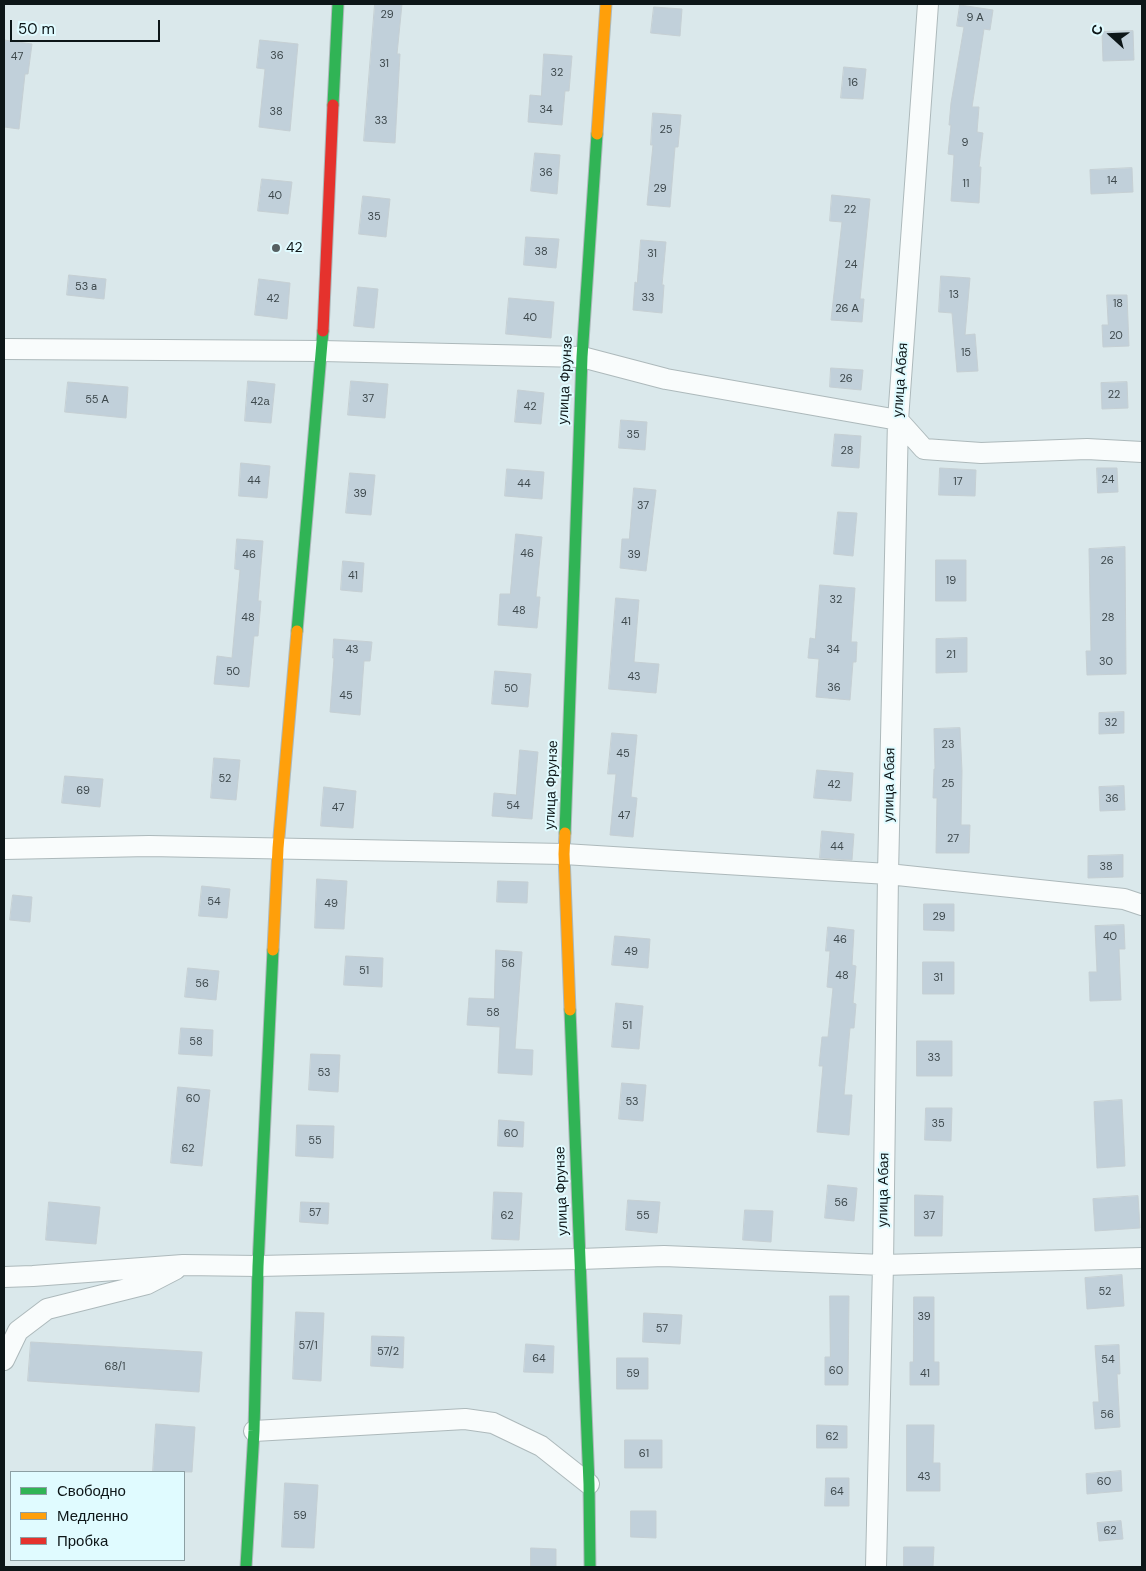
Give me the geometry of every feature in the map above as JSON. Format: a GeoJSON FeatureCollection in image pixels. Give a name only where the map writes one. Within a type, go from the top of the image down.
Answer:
{"type":"FeatureCollection","features":[{"type":"Feature","properties":{"kind":"street"},"geometry":{"type":"LineString","coordinates":[[246,1567],[254,1431],[258,1266],[278,848],[322,351],[338,4]]}},
{"type":"Feature","properties":{"kind":"street","name":"улица Фрунзе"},"geometry":{"type":"LineString","coordinates":[[590,1567],[589,1484],[564,854],[582,357],[606,4]]}},
{"type":"Feature","properties":{"kind":"street","name":"улица Абая"},"geometry":{"type":"LineString","coordinates":[[876,1567],[898,420],[928,4]]}},
{"type":"Feature","properties":{"kind":"street"},"geometry":{"type":"LineString","coordinates":[[4,349],[322,351],[582,357],[666,379],[898,420],[924,449],[981,453],[1087,449],[1142,452]]}},
{"type":"Feature","properties":{"kind":"street"},"geometry":{"type":"LineString","coordinates":[[4,848],[149,846],[564,854],[888,874],[1124,899],[1142,905]]}},
{"type":"Feature","properties":{"kind":"street"},"geometry":{"type":"LineString","coordinates":[[4,1276],[33,1276],[183,1265],[258,1266],[664,1256],[883,1265],[1142,1258]]}},
{"type":"Feature","properties":{"kind":"street"},"geometry":{"type":"LineString","coordinates":[[4,1360],[18,1331],[48,1308],[146,1284],[183,1265]]}},
{"type":"Feature","properties":{"kind":"street"},"geometry":{"type":"LineString","coordinates":[[254,1431],[465,1419],[484,1422],[493,1424],[541,1446],[589,1484]]}},
{"type":"Feature","properties":{"kind":"building"},"geometry":{"type":"Polygon","coordinates":[[[375,4],[402,4],[397,54],[400,54],[395,143],[364,141],[375,4]]]}},
{"type":"Feature","properties":{"kind":"building"},"geometry":{"type":"Polygon","coordinates":[[[960,5],[993,10],[990,30],[984,29],[972,107],[979,107],[977,132],[983,133],[979,167],[981,167],[979,203],[951,201],[954,155],[948,154],[951,125],[949,125],[964,27],[957,26],[960,5]]]}},
{"type":"Feature","properties":{"kind":"building"},"geometry":{"type":"Polygon","coordinates":[[[654,7],[682,9],[680,36],[651,33],[654,7]]]}},
{"type":"Feature","properties":{"kind":"building"},"geometry":{"type":"Polygon","coordinates":[[[1133,31],[1134,60],[1103,61],[1102,32],[1133,31]]]}},
{"type":"Feature","properties":{"kind":"building"},"geometry":{"type":"Polygon","coordinates":[[[4,40],[32,44],[28,74],[25,74],[19,129],[4,127],[4,40]]]}},
{"type":"Feature","properties":{"kind":"building"},"geometry":{"type":"Polygon","coordinates":[[[260,40],[298,44],[290,131],[259,127],[265,69],[257,68],[260,40]]]}},
{"type":"Feature","properties":{"kind":"building"},"geometry":{"type":"Polygon","coordinates":[[[544,54],[572,56],[569,91],[565,91],[562,125],[528,122],[530,95],[541,96],[544,54]]]}},
{"type":"Feature","properties":{"kind":"building"},"geometry":{"type":"Polygon","coordinates":[[[844,67],[866,69],[863,99],[841,98],[844,67]]]}},
{"type":"Feature","properties":{"kind":"building"},"geometry":{"type":"Polygon","coordinates":[[[653,113],[681,115],[678,147],[675,147],[670,207],[647,205],[653,145],[651,145],[653,113]]]}},
{"type":"Feature","properties":{"kind":"building"},"geometry":{"type":"Polygon","coordinates":[[[535,153],[560,155],[557,194],[531,191],[535,153]]]}},
{"type":"Feature","properties":{"kind":"building"},"geometry":{"type":"Polygon","coordinates":[[[1132,168],[1133,192],[1091,194],[1090,170],[1132,168]]]}},
{"type":"Feature","properties":{"kind":"building"},"geometry":{"type":"Polygon","coordinates":[[[262,179],[292,182],[288,214],[258,211],[262,179]]]}},
{"type":"Feature","properties":{"kind":"building"},"geometry":{"type":"Polygon","coordinates":[[[832,195],[870,199],[860,299],[864,299],[862,322],[831,320],[842,222],[830,221],[832,195]]]}},
{"type":"Feature","properties":{"kind":"building"},"geometry":{"type":"Polygon","coordinates":[[[363,196],[390,199],[386,237],[359,234],[363,196]]]}},
{"type":"Feature","properties":{"kind":"building"},"geometry":{"type":"Polygon","coordinates":[[[526,237],[559,239],[556,268],[524,265],[526,237]]]}},
{"type":"Feature","properties":{"kind":"building"},"geometry":{"type":"Polygon","coordinates":[[[641,240],[666,242],[662,285],[664,285],[662,313],[633,310],[641,240]]]}},
{"type":"Feature","properties":{"kind":"building"},"geometry":{"type":"Polygon","coordinates":[[[69,275],[106,279],[104,299],[67,295],[69,275]]]}},
{"type":"Feature","properties":{"kind":"building"},"geometry":{"type":"Polygon","coordinates":[[[941,276],[970,278],[965,335],[975,334],[978,371],[957,372],[952,313],[939,312],[941,276]]]}},
{"type":"Feature","properties":{"kind":"building"},"geometry":{"type":"Polygon","coordinates":[[[259,279],[290,283],[287,319],[255,315],[259,279]]]}},
{"type":"Feature","properties":{"kind":"building"},"geometry":{"type":"Polygon","coordinates":[[[358,287],[378,289],[374,328],[354,326],[358,287]]]}},
{"type":"Feature","properties":{"kind":"building"},"geometry":{"type":"Polygon","coordinates":[[[1107,295],[1127,295],[1129,346],[1103,347],[1102,325],[1108,325],[1107,295]]]}},
{"type":"Feature","properties":{"kind":"building"},"geometry":{"type":"Polygon","coordinates":[[[509,298],[554,302],[551,338],[506,334],[509,298]]]}},
{"type":"Feature","properties":{"kind":"building"},"geometry":{"type":"Polygon","coordinates":[[[831,368],[863,370],[861,390],[830,387],[831,368]]]}},
{"type":"Feature","properties":{"kind":"building"},"geometry":{"type":"Polygon","coordinates":[[[248,381],[275,384],[271,423],[245,421],[248,381]]]}},
{"type":"Feature","properties":{"kind":"building"},"geometry":{"type":"Polygon","coordinates":[[[351,381],[388,384],[385,418],[348,415],[351,381]]]}},
{"type":"Feature","properties":{"kind":"building"},"geometry":{"type":"Polygon","coordinates":[[[68,382],[128,387],[126,418],[65,412],[68,382]]]}},
{"type":"Feature","properties":{"kind":"building"},"geometry":{"type":"Polygon","coordinates":[[[1127,382],[1128,408],[1102,409],[1101,383],[1127,382]]]}},
{"type":"Feature","properties":{"kind":"building"},"geometry":{"type":"Polygon","coordinates":[[[518,390],[544,393],[541,424],[515,422],[518,390]]]}},
{"type":"Feature","properties":{"kind":"building"},"geometry":{"type":"Polygon","coordinates":[[[621,420],[647,422],[645,450],[619,448],[621,420]]]}},
{"type":"Feature","properties":{"kind":"building"},"geometry":{"type":"Polygon","coordinates":[[[835,434],[861,436],[859,468],[832,466],[835,434]]]}},
{"type":"Feature","properties":{"kind":"building"},"geometry":{"type":"Polygon","coordinates":[[[241,463],[270,466],[267,498],[239,496],[241,463]]]}},
{"type":"Feature","properties":{"kind":"building"},"geometry":{"type":"Polygon","coordinates":[[[940,468],[976,470],[975,496],[939,495],[940,468]]]}},
{"type":"Feature","properties":{"kind":"building"},"geometry":{"type":"Polygon","coordinates":[[[1097,468],[1117,468],[1118,492],[1098,493],[1097,468]]]}},
{"type":"Feature","properties":{"kind":"building"},"geometry":{"type":"Polygon","coordinates":[[[507,469],[544,472],[542,499],[505,496],[507,469]]]}},
{"type":"Feature","properties":{"kind":"building"},"geometry":{"type":"Polygon","coordinates":[[[350,473],[375,475],[371,515],[346,513],[350,473]]]}},
{"type":"Feature","properties":{"kind":"building"},"geometry":{"type":"Polygon","coordinates":[[[634,488],[656,490],[646,571],[620,568],[622,539],[629,539],[634,488]]]}},
{"type":"Feature","properties":{"kind":"building"},"geometry":{"type":"Polygon","coordinates":[[[838,512],[857,513],[853,556],[834,554],[838,512]]]}},
{"type":"Feature","properties":{"kind":"building"},"geometry":{"type":"Polygon","coordinates":[[[516,534],[542,537],[536,597],[540,597],[537,628],[498,625],[500,594],[510,594],[516,534]]]}},
{"type":"Feature","properties":{"kind":"building"},"geometry":{"type":"Polygon","coordinates":[[[237,539],[263,541],[258,601],[261,601],[258,636],[254,636],[249,687],[214,684],[217,656],[232,658],[240,570],[235,569],[237,539]]]}},
{"type":"Feature","properties":{"kind":"building"},"geometry":{"type":"Polygon","coordinates":[[[1125,547],[1126,674],[1087,675],[1086,651],[1091,651],[1089,549],[1125,547]]]}},
{"type":"Feature","properties":{"kind":"building"},"geometry":{"type":"Polygon","coordinates":[[[936,560],[966,560],[966,601],[936,601],[936,560]]]}},
{"type":"Feature","properties":{"kind":"building"},"geometry":{"type":"Polygon","coordinates":[[[343,561],[364,563],[362,592],[341,590],[343,561]]]}},
{"type":"Feature","properties":{"kind":"building"},"geometry":{"type":"Polygon","coordinates":[[[820,585],[855,588],[851,642],[857,642],[856,662],[853,662],[850,700],[816,697],[819,659],[808,658],[810,638],[815,639],[820,585]]]}},
{"type":"Feature","properties":{"kind":"building"},"geometry":{"type":"Polygon","coordinates":[[[616,598],[639,600],[634,662],[659,664],[656,693],[609,689],[616,598]]]}},
{"type":"Feature","properties":{"kind":"building"},"geometry":{"type":"Polygon","coordinates":[[[967,638],[967,672],[936,673],[936,639],[967,638]]]}},
{"type":"Feature","properties":{"kind":"building"},"geometry":{"type":"Polygon","coordinates":[[[334,639],[372,642],[370,661],[364,661],[360,715],[330,712],[334,639]]]}},
{"type":"Feature","properties":{"kind":"building"},"geometry":{"type":"Polygon","coordinates":[[[495,671],[531,674],[528,707],[492,704],[495,671]]]}},
{"type":"Feature","properties":{"kind":"building"},"geometry":{"type":"Polygon","coordinates":[[[1124,712],[1124,733],[1099,734],[1099,713],[1124,712]]]}},
{"type":"Feature","properties":{"kind":"building"},"geometry":{"type":"Polygon","coordinates":[[[960,728],[962,771],[961,825],[970,825],[969,853],[936,853],[937,798],[933,798],[935,769],[934,729],[960,728]]]}},
{"type":"Feature","properties":{"kind":"building"},"geometry":{"type":"Polygon","coordinates":[[[612,733],[637,735],[631,797],[637,798],[633,837],[610,835],[616,774],[608,774],[612,733]]]}},
{"type":"Feature","properties":{"kind":"building"},"geometry":{"type":"Polygon","coordinates":[[[520,750],[538,752],[532,819],[492,816],[494,793],[516,795],[520,750]]]}},
{"type":"Feature","properties":{"kind":"building"},"geometry":{"type":"Polygon","coordinates":[[[214,758],[240,760],[236,800],[211,798],[214,758]]]}},
{"type":"Feature","properties":{"kind":"building"},"geometry":{"type":"Polygon","coordinates":[[[817,770],[853,773],[851,801],[814,798],[817,770]]]}},
{"type":"Feature","properties":{"kind":"building"},"geometry":{"type":"Polygon","coordinates":[[[65,776],[103,779],[100,807],[62,803],[65,776]]]}},
{"type":"Feature","properties":{"kind":"building"},"geometry":{"type":"Polygon","coordinates":[[[1124,786],[1125,810],[1100,811],[1099,787],[1124,786]]]}},
{"type":"Feature","properties":{"kind":"building"},"geometry":{"type":"Polygon","coordinates":[[[324,787],[356,791],[353,828],[321,826],[324,787]]]}},
{"type":"Feature","properties":{"kind":"building"},"geometry":{"type":"Polygon","coordinates":[[[822,831],[854,834],[852,860],[820,858],[822,831]]]}},
{"type":"Feature","properties":{"kind":"building"},"geometry":{"type":"Polygon","coordinates":[[[1123,855],[1123,877],[1088,878],[1088,856],[1123,855]]]}},
{"type":"Feature","properties":{"kind":"building"},"geometry":{"type":"Polygon","coordinates":[[[317,879],[347,881],[344,929],[315,928],[317,879]]]}},
{"type":"Feature","properties":{"kind":"building"},"geometry":{"type":"Polygon","coordinates":[[[498,881],[528,882],[527,903],[497,902],[498,881]]]}},
{"type":"Feature","properties":{"kind":"building"},"geometry":{"type":"Polygon","coordinates":[[[202,886],[230,889],[227,918],[199,916],[202,886]]]}},
{"type":"Feature","properties":{"kind":"building"},"geometry":{"type":"Polygon","coordinates":[[[13,895],[32,897],[30,922],[10,920],[13,895]]]}},
{"type":"Feature","properties":{"kind":"building"},"geometry":{"type":"Polygon","coordinates":[[[924,904],[954,904],[954,931],[924,930],[924,904]]]}},
{"type":"Feature","properties":{"kind":"building"},"geometry":{"type":"Polygon","coordinates":[[[1124,925],[1125,949],[1119,949],[1121,1000],[1090,1001],[1089,972],[1097,972],[1095,926],[1124,925]]]}},
{"type":"Feature","properties":{"kind":"building"},"geometry":{"type":"Polygon","coordinates":[[[828,927],[854,930],[852,965],[856,966],[853,1003],[856,1004],[854,1028],[850,1028],[844,1095],[852,1095],[849,1135],[817,1132],[823,1066],[819,1066],[822,1037],[828,1037],[833,988],[827,987],[830,951],[826,951],[828,927]]]}},
{"type":"Feature","properties":{"kind":"building"},"geometry":{"type":"Polygon","coordinates":[[[615,936],[650,939],[648,968],[612,965],[615,936]]]}},
{"type":"Feature","properties":{"kind":"building"},"geometry":{"type":"Polygon","coordinates":[[[496,950],[522,952],[515,1049],[533,1050],[532,1075],[498,1073],[500,1027],[467,1025],[469,998],[494,999],[496,950]]]}},
{"type":"Feature","properties":{"kind":"building"},"geometry":{"type":"Polygon","coordinates":[[[346,956],[383,958],[382,987],[344,985],[346,956]]]}},
{"type":"Feature","properties":{"kind":"building"},"geometry":{"type":"Polygon","coordinates":[[[923,962],[954,962],[954,994],[923,994],[923,962]]]}},
{"type":"Feature","properties":{"kind":"building"},"geometry":{"type":"Polygon","coordinates":[[[188,968],[219,971],[216,1000],[185,997],[188,968]]]}},
{"type":"Feature","properties":{"kind":"building"},"geometry":{"type":"Polygon","coordinates":[[[616,1003],[643,1006],[639,1049],[612,1047],[616,1003]]]}},
{"type":"Feature","properties":{"kind":"building"},"geometry":{"type":"Polygon","coordinates":[[[181,1028],[213,1030],[212,1056],[179,1054],[181,1028]]]}},
{"type":"Feature","properties":{"kind":"building"},"geometry":{"type":"Polygon","coordinates":[[[917,1041],[952,1041],[952,1076],[917,1076],[917,1041]]]}},
{"type":"Feature","properties":{"kind":"building"},"geometry":{"type":"Polygon","coordinates":[[[311,1054],[340,1055],[338,1092],[309,1090],[311,1054]]]}},
{"type":"Feature","properties":{"kind":"building"},"geometry":{"type":"Polygon","coordinates":[[[622,1083],[646,1085],[643,1121],[619,1119],[622,1083]]]}},
{"type":"Feature","properties":{"kind":"building"},"geometry":{"type":"Polygon","coordinates":[[[178,1087],[210,1090],[202,1166],[171,1163],[178,1087]]]}},
{"type":"Feature","properties":{"kind":"building"},"geometry":{"type":"Polygon","coordinates":[[[1122,1100],[1125,1166],[1097,1168],[1094,1102],[1122,1100]]]}},
{"type":"Feature","properties":{"kind":"building"},"geometry":{"type":"Polygon","coordinates":[[[926,1108],[952,1108],[951,1141],[925,1140],[926,1108]]]}},
{"type":"Feature","properties":{"kind":"building"},"geometry":{"type":"Polygon","coordinates":[[[499,1120],[524,1122],[523,1147],[498,1146],[499,1120]]]}},
{"type":"Feature","properties":{"kind":"building"},"geometry":{"type":"Polygon","coordinates":[[[297,1125],[334,1126],[333,1158],[296,1156],[297,1125]]]}},
{"type":"Feature","properties":{"kind":"building"},"geometry":{"type":"Polygon","coordinates":[[[828,1185],[857,1188],[854,1221],[825,1218],[828,1185]]]}},
{"type":"Feature","properties":{"kind":"building"},"geometry":{"type":"Polygon","coordinates":[[[494,1192],[522,1193],[519,1240],[492,1239],[494,1192]]]}},
{"type":"Feature","properties":{"kind":"building"},"geometry":{"type":"Polygon","coordinates":[[[915,1195],[943,1196],[942,1236],[915,1236],[915,1195]]]}},
{"type":"Feature","properties":{"kind":"building"},"geometry":{"type":"Polygon","coordinates":[[[1138,1196],[1140,1228],[1095,1231],[1093,1199],[1138,1196]]]}},
{"type":"Feature","properties":{"kind":"building"},"geometry":{"type":"Polygon","coordinates":[[[628,1200],[660,1202],[657,1233],[626,1230],[628,1200]]]}},
{"type":"Feature","properties":{"kind":"building"},"geometry":{"type":"Polygon","coordinates":[[[49,1202],[100,1207],[96,1244],[46,1240],[49,1202]]]}},
{"type":"Feature","properties":{"kind":"building"},"geometry":{"type":"Polygon","coordinates":[[[301,1202],[329,1203],[328,1224],[300,1222],[301,1202]]]}},
{"type":"Feature","properties":{"kind":"building"},"geometry":{"type":"Polygon","coordinates":[[[745,1210],[773,1211],[771,1242],[743,1240],[745,1210]]]}},
{"type":"Feature","properties":{"kind":"building"},"geometry":{"type":"Polygon","coordinates":[[[1122,1275],[1124,1306],[1087,1309],[1085,1278],[1122,1275]]]}},
{"type":"Feature","properties":{"kind":"building"},"geometry":{"type":"Polygon","coordinates":[[[830,1296],[849,1296],[848,1385],[825,1385],[825,1357],[830,1357],[830,1296]]]}},
{"type":"Feature","properties":{"kind":"building"},"geometry":{"type":"Polygon","coordinates":[[[914,1297],[934,1297],[934,1362],[939,1362],[939,1385],[910,1385],[910,1362],[913,1362],[914,1297]]]}},
{"type":"Feature","properties":{"kind":"building"},"geometry":{"type":"Polygon","coordinates":[[[296,1312],[324,1313],[321,1381],[293,1379],[296,1312]]]}},
{"type":"Feature","properties":{"kind":"building"},"geometry":{"type":"Polygon","coordinates":[[[644,1313],[682,1315],[680,1344],[643,1342],[644,1313]]]}},
{"type":"Feature","properties":{"kind":"building"},"geometry":{"type":"Polygon","coordinates":[[[372,1336],[404,1337],[403,1368],[371,1366],[372,1336]]]}},
{"type":"Feature","properties":{"kind":"building"},"geometry":{"type":"Polygon","coordinates":[[[31,1342],[202,1352],[199,1392],[28,1381],[31,1342]]]}},
{"type":"Feature","properties":{"kind":"building"},"geometry":{"type":"Polygon","coordinates":[[[526,1344],[554,1346],[553,1373],[524,1372],[526,1344]]]}},
{"type":"Feature","properties":{"kind":"building"},"geometry":{"type":"Polygon","coordinates":[[[1119,1345],[1120,1374],[1117,1374],[1120,1427],[1095,1429],[1093,1402],[1099,1402],[1095,1346],[1119,1345]]]}},
{"type":"Feature","properties":{"kind":"building"},"geometry":{"type":"Polygon","coordinates":[[[617,1358],[648,1358],[648,1389],[617,1389],[617,1358]]]}},
{"type":"Feature","properties":{"kind":"building"},"geometry":{"type":"Polygon","coordinates":[[[156,1424],[195,1427],[192,1472],[153,1471],[156,1424]]]}},
{"type":"Feature","properties":{"kind":"building"},"geometry":{"type":"Polygon","coordinates":[[[817,1425],[847,1426],[847,1448],[817,1448],[817,1425]]]}},
{"type":"Feature","properties":{"kind":"building"},"geometry":{"type":"Polygon","coordinates":[[[907,1425],[934,1425],[933,1463],[940,1463],[940,1491],[907,1491],[907,1425]]]}},
{"type":"Feature","properties":{"kind":"building"},"geometry":{"type":"Polygon","coordinates":[[[625,1440],[662,1440],[662,1468],[625,1468],[625,1440]]]}},
{"type":"Feature","properties":{"kind":"building"},"geometry":{"type":"Polygon","coordinates":[[[1121,1471],[1122,1491],[1087,1494],[1086,1474],[1121,1471]]]}},
{"type":"Feature","properties":{"kind":"building"},"geometry":{"type":"Polygon","coordinates":[[[826,1478],[849,1478],[849,1506],[825,1506],[826,1478]]]}},
{"type":"Feature","properties":{"kind":"building"},"geometry":{"type":"Polygon","coordinates":[[[285,1483],[318,1485],[314,1548],[282,1547],[285,1483]]]}},
{"type":"Feature","properties":{"kind":"building"},"geometry":{"type":"Polygon","coordinates":[[[631,1511],[656,1511],[656,1538],[631,1537],[631,1511]]]}},
{"type":"Feature","properties":{"kind":"building"},"geometry":{"type":"Polygon","coordinates":[[[1121,1521],[1123,1539],[1099,1541],[1097,1523],[1121,1521]]]}},
{"type":"Feature","properties":{"kind":"building"},"geometry":{"type":"Polygon","coordinates":[[[904,1547],[934,1547],[933,1567],[904,1567],[904,1547]]]}},
{"type":"Feature","properties":{"kind":"building"},"geometry":{"type":"Polygon","coordinates":[[[531,1548],[556,1549],[556,1567],[531,1567],[531,1548]]]}},
{"type":"Feature","properties":{"kind":"traffic: fast"},"geometry":{"type":"LineString","coordinates":[[333,105],[338,4]]}},
{"type":"Feature","properties":{"kind":"traffic: fast"},"geometry":{"type":"LineString","coordinates":[[565,833],[582,357],[597,134]]}},
{"type":"Feature","properties":{"kind":"traffic: fast"},"geometry":{"type":"LineString","coordinates":[[297,631],[323,331]]}},
{"type":"Feature","properties":{"kind":"traffic: fast"},"geometry":{"type":"LineString","coordinates":[[246,1567],[254,1431],[258,1266],[273,950]]}},
{"type":"Feature","properties":{"kind":"traffic: fast"},"geometry":{"type":"LineString","coordinates":[[570,1010],[589,1484],[590,1567]]}},
{"type":"Feature","properties":{"kind":"traffic: slow"},"geometry":{"type":"LineString","coordinates":[[597,134],[606,4]]}},
{"type":"Feature","properties":{"kind":"traffic: slow"},"geometry":{"type":"LineString","coordinates":[[273,950],[278,848],[297,631]]}},
{"type":"Feature","properties":{"kind":"traffic: slow"},"geometry":{"type":"LineString","coordinates":[[565,833],[564,854],[570,1010]]}},
{"type":"Feature","properties":{"kind":"traffic: jam"},"geometry":{"type":"LineString","coordinates":[[323,331],[333,105]]}},
{"type":"Feature","properties":{"kind":"place","name":"42"},"geometry":{"type":"Point","coordinates":[276,248]}}]}
